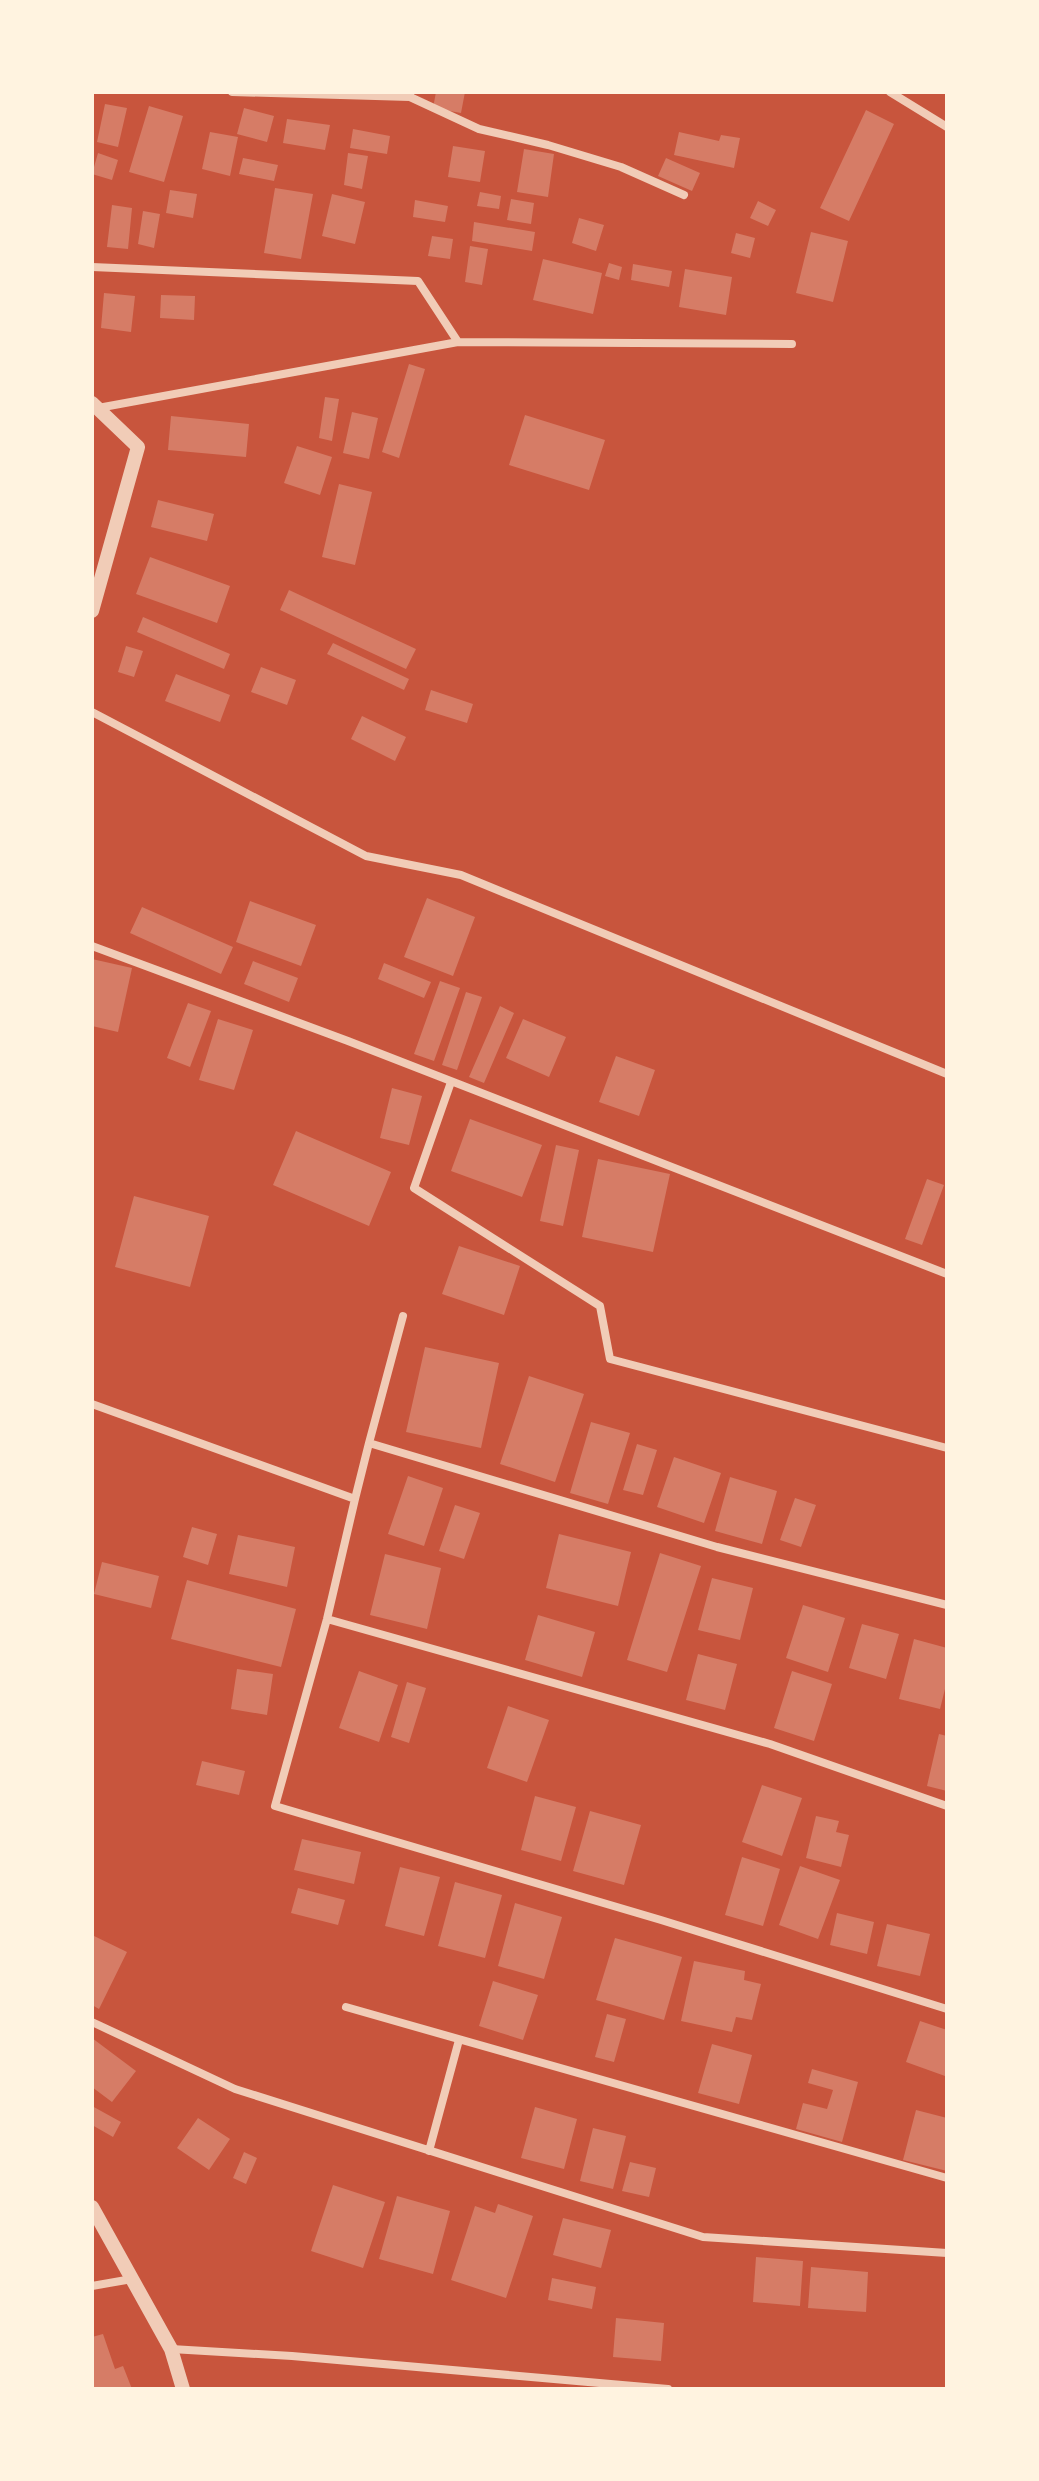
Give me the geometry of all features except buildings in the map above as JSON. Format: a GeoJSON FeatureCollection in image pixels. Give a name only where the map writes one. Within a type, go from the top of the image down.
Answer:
{"type":"FeatureCollection","features":[{"type":"Feature","properties":{"kind":"street"},"geometry":{"type":"LineString","coordinates":[[232,92],[410,94],[479,129],[621,167],[684,195]]}},
{"type":"Feature","properties":{"kind":"street"},"geometry":{"type":"LineString","coordinates":[[890,92],[947,127]]}},
{"type":"Feature","properties":{"kind":"street"},"geometry":{"type":"LineString","coordinates":[[92,267],[418,281],[458,342]]}},
{"type":"Feature","properties":{"kind":"street"},"geometry":{"type":"LineString","coordinates":[[95,405],[458,342],[792,344]]}},
{"type":"Feature","properties":{"kind":"street"},"geometry":{"type":"LineString","coordinates":[[92,609],[138,447],[95,405]]}},
{"type":"Feature","properties":{"kind":"street"},"geometry":{"type":"LineString","coordinates":[[92,712],[366,856],[461,875],[947,1074]]}},
{"type":"Feature","properties":{"kind":"street"},"geometry":{"type":"LineString","coordinates":[[92,946],[947,1274]]}},
{"type":"Feature","properties":{"kind":"street"},"geometry":{"type":"LineString","coordinates":[[451,1082],[414,1188],[600,1306],[610,1359],[947,1448]]}},
{"type":"Feature","properties":{"kind":"street"},"geometry":{"type":"LineString","coordinates":[[403,1316],[327,1619],[275,1806],[661,1920],[947,2009]]}},
{"type":"Feature","properties":{"kind":"street"},"geometry":{"type":"LineString","coordinates":[[92,1404],[355,1499]]}},
{"type":"Feature","properties":{"kind":"street"},"geometry":{"type":"LineString","coordinates":[[369,1443],[717,1547],[947,1605]]}},
{"type":"Feature","properties":{"kind":"street"},"geometry":{"type":"LineString","coordinates":[[327,1619],[770,1744],[947,1806]]}},
{"type":"Feature","properties":{"kind":"street"},"geometry":{"type":"LineString","coordinates":[[346,2007],[947,2178]]}},
{"type":"Feature","properties":{"kind":"street"},"geometry":{"type":"LineString","coordinates":[[92,2022],[235,2089],[703,2237],[947,2253]]}},
{"type":"Feature","properties":{"kind":"street"},"geometry":{"type":"LineString","coordinates":[[429,2151],[459,2040]]}},
{"type":"Feature","properties":{"kind":"street"},"geometry":{"type":"LineString","coordinates":[[92,2207],[171,2349],[183,2389]]}},
{"type":"Feature","properties":{"kind":"street"},"geometry":{"type":"LineString","coordinates":[[92,2286],[132,2279]]}},
{"type":"Feature","properties":{"kind":"street"},"geometry":{"type":"LineString","coordinates":[[171,2349],[292,2356],[668,2389]]}}]}
